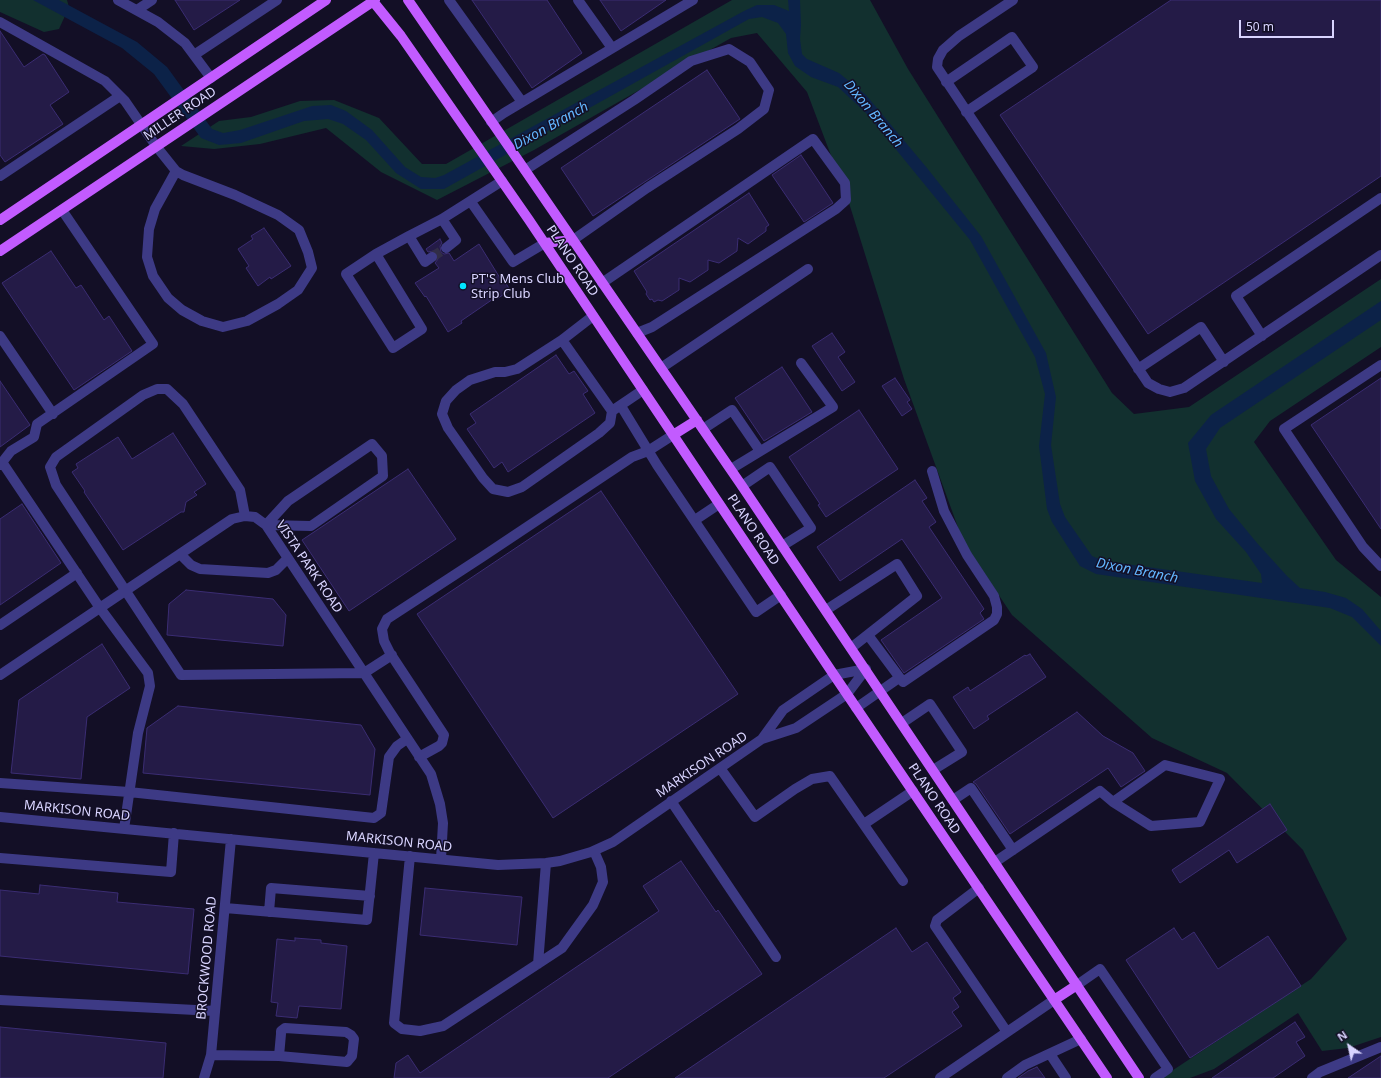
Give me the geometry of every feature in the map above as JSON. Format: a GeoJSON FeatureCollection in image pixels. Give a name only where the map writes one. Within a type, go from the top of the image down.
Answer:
{"type":"FeatureCollection","features":[{"type":"Feature","properties":{"kind":"main road","name":"MILLER ROAD"},"geometry":{"type":"LineString","coordinates":[[1,216],[142,125],[326,0]]}},
{"type":"Feature","properties":{"kind":"main road","name":"MILLER ROAD"},"geometry":{"type":"LineString","coordinates":[[0,251],[374,0]]}},
{"type":"Feature","properties":{"kind":"main road","name":"PLANO ROAD"},"geometry":{"type":"LineString","coordinates":[[374,0],[401,36],[545,243],[856,708],[1107,1078]]}},
{"type":"Feature","properties":{"kind":"main road","name":"PLANO ROAD"},"geometry":{"type":"LineString","coordinates":[[408,0],[731,469],[1139,1078]]}},
{"type":"Feature","properties":{"kind":"main road"},"geometry":{"type":"LineString","coordinates":[[545,243],[573,240]]}},
{"type":"Feature","properties":{"kind":"main road"},"geometry":{"type":"LineString","coordinates":[[673,435],[697,420]]}},
{"type":"Feature","properties":{"kind":"main road"},"geometry":{"type":"LineString","coordinates":[[1054,1000],[1077,985]]}},
{"type":"Feature","properties":{"kind":"street"},"geometry":{"type":"LineString","coordinates":[[118,0],[158,22],[185,43],[211,78]]}},
{"type":"Feature","properties":{"kind":"street"},"geometry":{"type":"LineString","coordinates":[[137,10],[152,0]]}},
{"type":"Feature","properties":{"kind":"street"},"geometry":{"type":"LineString","coordinates":[[194,55],[277,0]]}},
{"type":"Feature","properties":{"kind":"street"},"geometry":{"type":"LineString","coordinates":[[450,0],[522,102]]}},
{"type":"Feature","properties":{"kind":"street"},"geometry":{"type":"LineString","coordinates":[[578,0],[612,48]]}},
{"type":"Feature","properties":{"kind":"street"},"geometry":{"type":"LineString","coordinates":[[492,122],[522,102],[693,0]]}},
{"type":"Feature","properties":{"kind":"street"},"geometry":{"type":"LineString","coordinates":[[1013,0],[960,36],[943,50],[938,59],[937,67],[1148,384],[1170,392],[1184,388],[1381,255]]}},
{"type":"Feature","properties":{"kind":"street"},"geometry":{"type":"LineString","coordinates":[[0,22],[105,81],[125,101],[156,146],[176,171],[235,195],[278,215],[299,230],[308,252],[312,268],[298,290],[278,304],[247,321],[222,327],[202,321],[182,310],[168,298],[153,276],[147,257],[147,250],[149,229],[155,209],[176,171]]}},
{"type":"Feature","properties":{"kind":"street"},"geometry":{"type":"LineString","coordinates":[[946,82],[1012,37],[1033,67],[966,112]]}},
{"type":"Feature","properties":{"kind":"street"},"geometry":{"type":"LineString","coordinates":[[525,170],[634,100],[691,61],[729,49],[750,62],[769,90],[764,109],[738,129],[647,188],[573,240]]}},
{"type":"Feature","properties":{"kind":"street"},"geometry":{"type":"LineString","coordinates":[[0,176],[120,96]]}},
{"type":"Feature","properties":{"kind":"street"},"geometry":{"type":"LineString","coordinates":[[602,283],[814,139],[845,183],[846,200],[836,209],[652,327],[637,333]]}},
{"type":"Feature","properties":{"kind":"street"},"geometry":{"type":"LineString","coordinates":[[376,254],[422,329],[393,348],[346,274],[376,254],[442,219],[502,181]]}},
{"type":"Feature","properties":{"kind":"street"},"geometry":{"type":"LineString","coordinates":[[1262,336],[1236,296],[1381,198]]}},
{"type":"Feature","properties":{"kind":"street"},"geometry":{"type":"LineString","coordinates":[[470,202],[513,262],[545,243]]}},
{"type":"Feature","properties":{"kind":"street"},"geometry":{"type":"LineString","coordinates":[[62,210],[153,344],[37,424],[34,437],[11,451],[1,463],[100,608],[148,673],[150,686],[138,733],[124,829]]}},
{"type":"Feature","properties":{"kind":"street"},"geometry":{"type":"LineString","coordinates":[[442,219],[456,240],[446,248]]}},
{"type":"Feature","properties":{"kind":"street"},"geometry":{"type":"LineString","coordinates":[[409,236],[425,262],[432,257]]}},
{"type":"Feature","properties":{"kind":"street"},"geometry":{"type":"LineString","coordinates":[[661,368],[808,269]]}},
{"type":"Feature","properties":{"kind":"street"},"geometry":{"type":"LineString","coordinates":[[593,316],[562,340],[517,368],[505,372],[495,372],[470,380],[456,390],[446,401],[442,414],[448,428],[483,478],[493,489],[508,492],[522,487],[599,433],[610,423],[616,409],[643,390]]}},
{"type":"Feature","properties":{"kind":"street"},"geometry":{"type":"LineString","coordinates":[[1138,369],[1201,327],[1224,362]]}},
{"type":"Feature","properties":{"kind":"street"},"geometry":{"type":"LineString","coordinates":[[0,336],[53,414]]}},
{"type":"Feature","properties":{"kind":"street"},"geometry":{"type":"LineString","coordinates":[[562,340],[648,451],[756,612],[781,595]]}},
{"type":"Feature","properties":{"kind":"street"},"geometry":{"type":"LineString","coordinates":[[731,469],[833,407],[801,363]]}},
{"type":"Feature","properties":{"kind":"street"},"geometry":{"type":"LineString","coordinates":[[1381,365],[1284,429],[1363,547],[1381,566]]}},
{"type":"Feature","properties":{"kind":"street"},"geometry":{"type":"LineString","coordinates":[[0,674],[100,608],[126,590],[232,519],[245,516],[240,490],[183,404],[166,389],[157,389],[143,395],[56,457],[50,467],[56,485],[126,590],[181,675],[364,673],[392,655]]}},
{"type":"Feature","properties":{"kind":"street"},"geometry":{"type":"LineString","coordinates":[[703,429],[732,410],[760,451]]}},
{"type":"Feature","properties":{"kind":"street"},"geometry":{"type":"LineString","coordinates":[[419,757],[439,746],[442,743],[444,735],[384,641],[382,629],[387,619],[632,456],[648,451],[673,435]]}},
{"type":"Feature","properties":{"kind":"street"},"geometry":{"type":"LineString","coordinates":[[372,444],[382,456],[383,476],[311,526],[266,525],[288,501],[372,444]]}},
{"type":"Feature","properties":{"kind":"street"},"geometry":{"type":"LineString","coordinates":[[742,486],[770,467],[811,528],[782,546]]}},
{"type":"Feature","properties":{"kind":"street"},"geometry":{"type":"LineString","coordinates":[[868,635],[903,682],[994,620],[997,614],[998,607],[994,596],[967,555],[944,511],[932,471]]}},
{"type":"Feature","properties":{"kind":"street"},"geometry":{"type":"LineString","coordinates":[[695,520],[719,504]]}},
{"type":"Feature","properties":{"kind":"street","name":"VISTA PARK ROAD"},"geometry":{"type":"LineString","coordinates":[[245,516],[255,517],[266,525],[430,774],[440,804],[443,823],[441,859]]}},
{"type":"Feature","properties":{"kind":"street"},"geometry":{"type":"LineString","coordinates":[[180,554],[191,565],[200,569],[268,573],[276,570],[288,558]]}},
{"type":"Feature","properties":{"kind":"street"},"geometry":{"type":"LineString","coordinates":[[826,610],[897,564],[917,596],[851,648]]}},
{"type":"Feature","properties":{"kind":"street"},"geometry":{"type":"LineString","coordinates":[[0,625],[77,573]]}},
{"type":"Feature","properties":{"kind":"street","name":"MARKISON ROAD"},"geometry":{"type":"LineString","coordinates":[[762,739],[783,710],[834,675],[866,669]]}},
{"type":"Feature","properties":{"kind":"street","name":"MARKISON ROAD"},"geometry":{"type":"LineString","coordinates":[[0,817],[498,865],[560,861],[594,851],[613,842],[762,739],[796,728],[847,694],[866,669]]}},
{"type":"Feature","properties":{"kind":"street"},"geometry":{"type":"LineString","coordinates":[[856,708],[899,678]]}},
{"type":"Feature","properties":{"kind":"street"},"geometry":{"type":"LineString","coordinates":[[902,723],[930,704],[962,752],[933,770]]}},
{"type":"Feature","properties":{"kind":"street"},"geometry":{"type":"LineString","coordinates":[[0,783],[129,792],[374,818],[381,813],[391,752],[407,739]]}},
{"type":"Feature","properties":{"kind":"street"},"geometry":{"type":"LineString","coordinates":[[995,862],[1100,791],[1113,802],[1151,826],[1200,822],[1220,779],[1166,766],[1113,802]]}},
{"type":"Feature","properties":{"kind":"street"},"geometry":{"type":"LineString","coordinates":[[720,768],[755,817],[812,779],[830,776],[903,881]]}},
{"type":"Feature","properties":{"kind":"street"},"geometry":{"type":"LineString","coordinates":[[953,800],[971,788],[1012,850]]}},
{"type":"Feature","properties":{"kind":"street"},"geometry":{"type":"LineString","coordinates":[[864,824],[912,791]]}},
{"type":"Feature","properties":{"kind":"street"},"geometry":{"type":"LineString","coordinates":[[671,801],[776,957]]}},
{"type":"Feature","properties":{"kind":"street"},"geometry":{"type":"LineString","coordinates":[[0,858],[171,872],[174,833]]}},
{"type":"Feature","properties":{"kind":"street","name":"BROCKWOOD ROAD"},"geometry":{"type":"LineString","coordinates":[[204,1078],[211,1055],[231,839]]}},
{"type":"Feature","properties":{"kind":"street"},"geometry":{"type":"LineString","coordinates":[[410,856],[394,1023],[402,1029],[420,1031],[443,1026],[562,948],[593,905],[603,882],[601,867],[594,851]]}},
{"type":"Feature","properties":{"kind":"street"},"geometry":{"type":"LineString","coordinates":[[225,908],[367,920],[374,853]]}},
{"type":"Feature","properties":{"kind":"street"},"geometry":{"type":"LineString","coordinates":[[538,964],[546,863]]}},
{"type":"Feature","properties":{"kind":"street"},"geometry":{"type":"LineString","coordinates":[[268,912],[271,888],[370,896]]}},
{"type":"Feature","properties":{"kind":"street"},"geometry":{"type":"LineString","coordinates":[[979,888],[937,920],[936,926],[1007,1032]]}},
{"type":"Feature","properties":{"kind":"street"},"geometry":{"type":"LineString","coordinates":[[1077,985],[1100,969],[1168,1069],[1155,1078]]}},
{"type":"Feature","properties":{"kind":"street"},"geometry":{"type":"LineString","coordinates":[[0,1000],[215,1011]]}},
{"type":"Feature","properties":{"kind":"street"},"geometry":{"type":"LineString","coordinates":[[940,1078],[1054,1000]]}},
{"type":"Feature","properties":{"kind":"street"},"geometry":{"type":"LineString","coordinates":[[211,1055],[279,1056],[347,1062],[352,1056],[354,1039],[346,1032],[285,1028],[281,1031],[279,1056]]}},
{"type":"Feature","properties":{"kind":"street"},"geometry":{"type":"LineString","coordinates":[[1007,1078],[1026,1065],[1081,1039]]}},
{"type":"Feature","properties":{"kind":"street"},"geometry":{"type":"LineString","coordinates":[[1312,1078],[1320,1072],[1381,1047]]}},
{"type":"Feature","properties":{"kind":"street"},"geometry":{"type":"LineString","coordinates":[[1050,1054],[1066,1078]]}},
{"type":"Feature","properties":{"kind":"green space"},"geometry":{"type":"Polygon","coordinates":[[[0,0],[67,0],[69,7],[59,29],[44,32],[0,12],[0,0]]]}},
{"type":"Feature","properties":{"kind":"green space"},"geometry":{"type":"Polygon","coordinates":[[[732,0],[870,0],[908,69],[1112,393],[1134,414],[1189,407],[1381,279],[1381,347],[1270,421],[1254,442],[1336,560],[1381,597],[1381,1037],[1348,1048],[1322,1051],[1298,1013],[1214,1069],[1190,1078],[1161,1078],[1311,979],[1347,939],[1303,850],[1227,773],[1152,738],[1012,615],[963,541],[904,379],[849,203],[807,92],[757,33],[731,38],[534,150],[437,200],[381,172],[326,128],[260,144],[214,149],[181,146],[219,121],[251,117],[300,101],[334,100],[379,118],[422,164],[446,164],[732,0]]]}},
{"type":"Feature","properties":{"kind":"water","name":"Dixon Branch"},"geometry":{"type":"Polygon","coordinates":[[[33,0],[59,0],[137,42],[167,67],[212,129],[223,133],[240,130],[312,106],[331,105],[346,111],[372,130],[405,167],[421,177],[435,178],[444,175],[744,11],[757,5],[774,5],[789,11],[788,0],[800,0],[800,39],[802,54],[807,59],[839,73],[866,95],[927,168],[981,236],[1046,353],[1056,397],[1051,445],[1060,504],[1065,517],[1092,556],[1104,561],[1262,583],[1261,574],[1246,552],[1216,519],[1195,481],[1188,443],[1211,415],[1381,301],[1381,320],[1220,428],[1206,449],[1211,476],[1229,509],[1257,543],[1300,588],[1325,592],[1346,598],[1362,609],[1381,631],[1381,646],[1352,617],[1330,608],[1096,574],[1080,566],[1052,522],[1047,509],[1039,446],[1045,394],[1035,357],[970,240],[867,114],[838,87],[811,77],[795,66],[788,53],[786,34],[778,23],[762,17],[749,19],[444,189],[421,189],[396,173],[366,140],[343,124],[328,119],[304,121],[241,143],[219,145],[201,138],[154,74],[122,48],[33,0]]]}},
{"type":"Feature","properties":{"kind":"building"},"geometry":{"type":"Polygon","coordinates":[[[175,0],[240,0],[194,30],[175,0]]]}},
{"type":"Feature","properties":{"kind":"building"},"geometry":{"type":"Polygon","coordinates":[[[472,0],[547,0],[582,53],[532,88],[472,0]]]}},
{"type":"Feature","properties":{"kind":"building"},"geometry":{"type":"Polygon","coordinates":[[[600,0],[666,0],[621,31],[600,0]]]}},
{"type":"Feature","properties":{"kind":"building"},"geometry":{"type":"Polygon","coordinates":[[[1171,0],[1381,0],[1381,176],[1148,334],[1000,115],[1171,0]]]}},
{"type":"Feature","properties":{"kind":"building"},"geometry":{"type":"Polygon","coordinates":[[[0,31],[24,67],[43,54],[45,55],[69,92],[50,105],[63,124],[5,162],[0,155],[0,31]]]}},
{"type":"Feature","properties":{"kind":"building"},"geometry":{"type":"Polygon","coordinates":[[[707,70],[740,119],[593,216],[561,168],[707,70]]]}},
{"type":"Feature","properties":{"kind":"building"},"geometry":{"type":"Polygon","coordinates":[[[801,155],[833,203],[804,222],[772,175],[801,155]]]}},
{"type":"Feature","properties":{"kind":"building"},"geometry":{"type":"Polygon","coordinates":[[[749,193],[769,225],[766,227],[766,231],[748,244],[738,238],[737,251],[719,263],[708,260],[708,270],[690,282],[679,278],[679,290],[662,301],[658,300],[654,302],[652,299],[650,300],[646,294],[647,292],[634,271],[749,193]]]}},
{"type":"Feature","properties":{"kind":"building"},"geometry":{"type":"Polygon","coordinates":[[[264,228],[291,266],[271,279],[270,277],[258,286],[246,268],[249,266],[238,249],[253,239],[251,236],[264,228]]]}},
{"type":"Feature","properties":{"kind":"building","name":"PT'S Mens Club Strip Club"},"geometry":{"type":"Polygon","coordinates":[[[440,239],[442,243],[440,246],[441,252],[444,254],[449,253],[454,261],[479,244],[500,278],[502,277],[510,290],[497,299],[496,297],[461,321],[462,323],[448,332],[426,296],[425,297],[415,283],[439,268],[435,263],[438,259],[437,254],[434,251],[428,252],[426,249],[440,239]]]}},
{"type":"Feature","properties":{"kind":"building"},"geometry":{"type":"Polygon","coordinates":[[[51,251],[76,288],[81,285],[104,320],[109,316],[132,351],[74,390],[2,283],[51,251]]]}},
{"type":"Feature","properties":{"kind":"building"},"geometry":{"type":"Polygon","coordinates":[[[832,333],[845,352],[838,357],[855,382],[842,391],[812,346],[832,333]]]}},
{"type":"Feature","properties":{"kind":"building"},"geometry":{"type":"Polygon","coordinates":[[[556,355],[569,374],[574,371],[588,391],[583,394],[595,413],[508,472],[502,462],[494,468],[467,429],[476,423],[470,414],[556,355]]]}},
{"type":"Feature","properties":{"kind":"building"},"geometry":{"type":"Polygon","coordinates":[[[782,367],[812,412],[764,441],[735,398],[782,367]]]}},
{"type":"Feature","properties":{"kind":"building"},"geometry":{"type":"Polygon","coordinates":[[[895,378],[910,400],[907,402],[912,409],[902,416],[882,386],[895,378]]]}},
{"type":"Feature","properties":{"kind":"building"},"geometry":{"type":"Polygon","coordinates":[[[1381,378],[1381,529],[1311,425],[1381,378]]]}},
{"type":"Feature","properties":{"kind":"building"},"geometry":{"type":"Polygon","coordinates":[[[0,381],[30,425],[0,447],[0,381]]]}},
{"type":"Feature","properties":{"kind":"building"},"geometry":{"type":"Polygon","coordinates":[[[859,410],[898,469],[826,517],[818,505],[820,504],[789,457],[859,410]]]}},
{"type":"Feature","properties":{"kind":"building"},"geometry":{"type":"Polygon","coordinates":[[[173,433],[206,484],[194,492],[197,495],[186,502],[184,512],[181,512],[123,550],[72,472],[78,468],[76,464],[118,437],[132,459],[173,433]]]}},
{"type":"Feature","properties":{"kind":"building"},"geometry":{"type":"Polygon","coordinates":[[[408,469],[456,539],[349,611],[302,540],[408,469]]]}},
{"type":"Feature","properties":{"kind":"building"},"geometry":{"type":"Polygon","coordinates":[[[915,480],[927,498],[922,501],[936,522],[929,527],[984,609],[980,613],[984,619],[904,673],[881,640],[942,598],[902,539],[840,581],[817,547],[915,480]]]}},
{"type":"Feature","properties":{"kind":"building"},"geometry":{"type":"Polygon","coordinates":[[[601,491],[738,694],[553,818],[417,614],[601,491]]]}},
{"type":"Feature","properties":{"kind":"building"},"geometry":{"type":"Polygon","coordinates":[[[22,504],[61,563],[0,605],[0,519],[22,504]]]}},
{"type":"Feature","properties":{"kind":"building"},"geometry":{"type":"Polygon","coordinates":[[[186,590],[273,599],[286,615],[283,646],[167,635],[169,604],[186,590]]]}},
{"type":"Feature","properties":{"kind":"building"},"geometry":{"type":"Polygon","coordinates":[[[102,644],[130,688],[87,717],[81,779],[11,773],[19,700],[102,644]]]}},
{"type":"Feature","properties":{"kind":"building"},"geometry":{"type":"Polygon","coordinates":[[[1030,654],[1046,677],[987,716],[989,719],[974,729],[953,697],[968,687],[970,691],[1025,655],[1030,654]]]}},
{"type":"Feature","properties":{"kind":"building"},"geometry":{"type":"Polygon","coordinates":[[[178,706],[361,725],[375,749],[370,795],[143,773],[147,728],[178,706]]]}},
{"type":"Feature","properties":{"kind":"building"},"geometry":{"type":"Polygon","coordinates":[[[1077,712],[1103,736],[1133,753],[1145,771],[1121,787],[1108,768],[1010,834],[976,784],[973,782],[1077,712]]]}},
{"type":"Feature","properties":{"kind":"building"},"geometry":{"type":"Polygon","coordinates":[[[1270,804],[1287,830],[1237,863],[1229,850],[1180,883],[1172,870],[1270,804]]]}},
{"type":"Feature","properties":{"kind":"building"},"geometry":{"type":"Polygon","coordinates":[[[681,861],[716,912],[718,910],[762,974],[608,1078],[394,1078],[396,1063],[408,1055],[420,1073],[659,911],[643,886],[681,861]]]}},
{"type":"Feature","properties":{"kind":"building"},"geometry":{"type":"Polygon","coordinates":[[[40,885],[118,893],[117,902],[194,909],[188,974],[0,956],[0,890],[39,894],[40,885]]]}},
{"type":"Feature","properties":{"kind":"building"},"geometry":{"type":"Polygon","coordinates":[[[425,888],[522,897],[517,945],[420,935],[425,888]]]}},
{"type":"Feature","properties":{"kind":"building"},"geometry":{"type":"Polygon","coordinates":[[[896,928],[912,952],[927,942],[961,992],[953,998],[959,1007],[952,1012],[962,1026],[884,1078],[675,1078],[896,928]]]}},
{"type":"Feature","properties":{"kind":"building"},"geometry":{"type":"Polygon","coordinates":[[[1174,928],[1182,940],[1194,932],[1218,969],[1268,936],[1301,986],[1190,1058],[1126,960],[1174,928]]]}},
{"type":"Feature","properties":{"kind":"building"},"geometry":{"type":"Polygon","coordinates":[[[295,938],[321,940],[321,943],[347,946],[341,1009],[299,1006],[297,1018],[276,1016],[278,1003],[271,1002],[277,939],[295,941],[295,938]]]}},
{"type":"Feature","properties":{"kind":"building"},"geometry":{"type":"Polygon","coordinates":[[[1295,1022],[1305,1037],[1296,1042],[1305,1056],[1273,1078],[1212,1078],[1295,1022]]]}},
{"type":"Feature","properties":{"kind":"building"},"geometry":{"type":"Polygon","coordinates":[[[0,1027],[166,1043],[163,1078],[0,1078],[0,1027]]]}},
{"type":"Feature","properties":{"kind":"building"},"geometry":{"type":"Polygon","coordinates":[[[1381,1056],[1381,1078],[1348,1078],[1381,1056]]]}},
{"type":"Feature","properties":{"kind":"building"},"geometry":{"type":"Polygon","coordinates":[[[1037,1067],[1045,1078],[1018,1078],[1028,1071],[1037,1067]]]}},
{"type":"Feature","properties":{"kind":"tunnel"},"geometry":{"type":"LineString","coordinates":[[432,257],[446,248]]}},
{"type":"Feature","properties":{"kind":"place","name":"PT'S Mens Club Strip Club"},"geometry":{"type":"Point","coordinates":[463,286]}}]}
